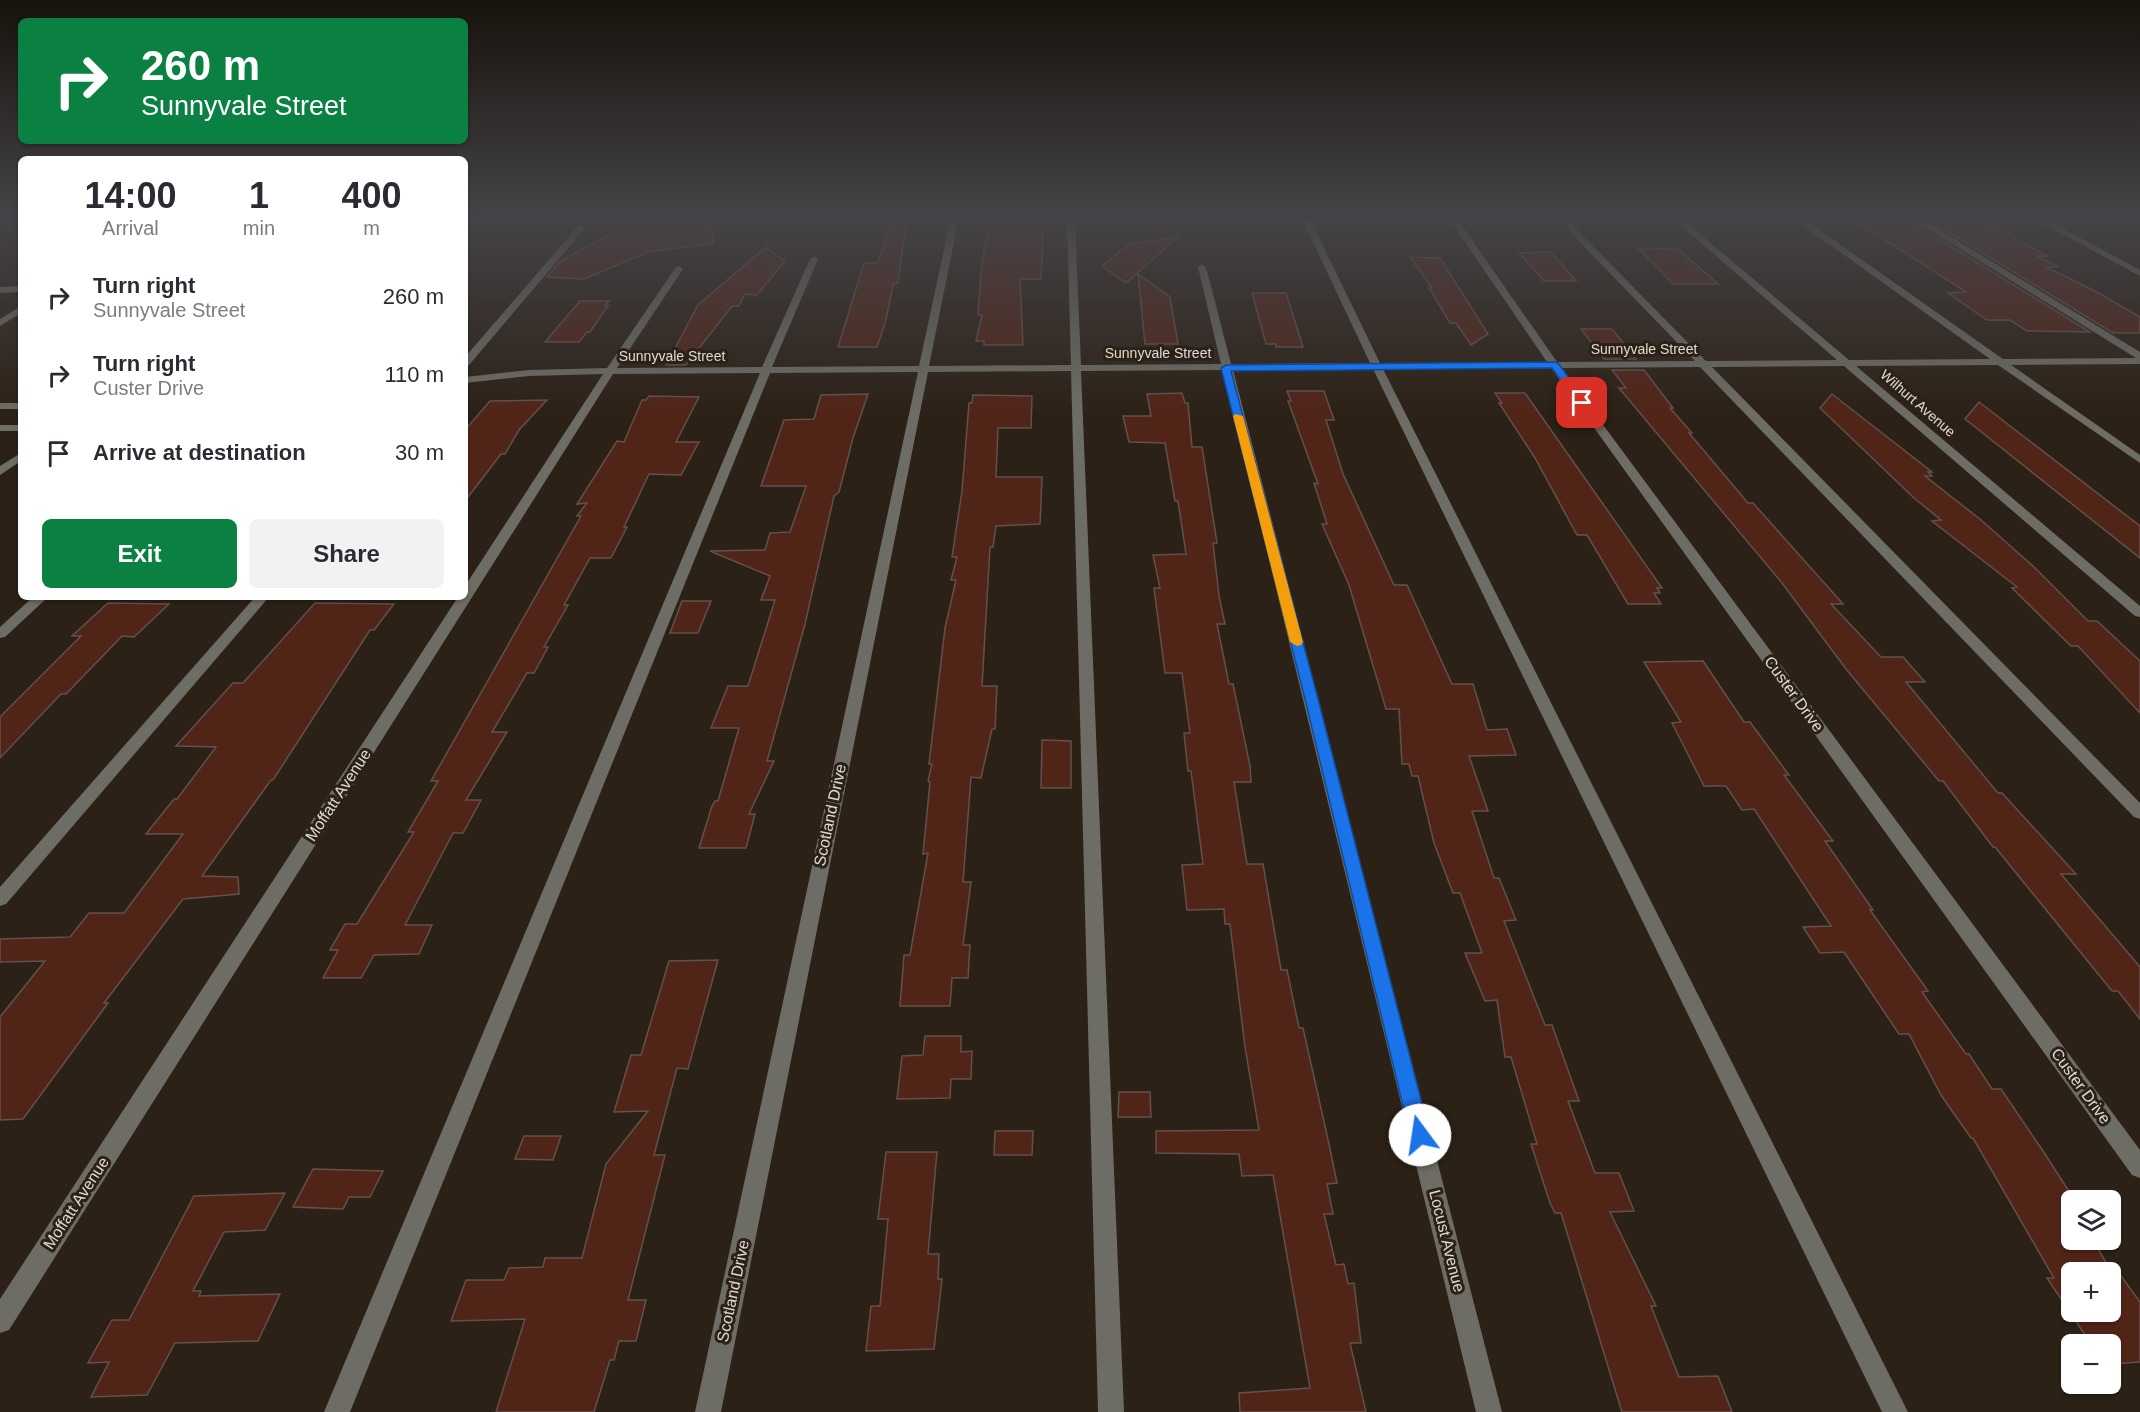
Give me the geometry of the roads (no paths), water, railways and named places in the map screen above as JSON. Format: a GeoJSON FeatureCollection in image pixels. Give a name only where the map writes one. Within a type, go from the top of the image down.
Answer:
{"type":"FeatureCollection","features":[{"type":"Feature","properties":{"kind":"street"},"geometry":{"type":"LineString","coordinates":[[468,359],[533,283]]}},
{"type":"Feature","properties":{"kind":"street","name":"Moffatt Avenue"},"geometry":{"type":"LineString","coordinates":[[468,592],[610,371],[670,283]]}},
{"type":"Feature","properties":{"kind":"street"},"geometry":{"type":"LineString","coordinates":[[337,1412],[804,283]]}},
{"type":"Feature","properties":{"kind":"street","name":"Scotland Drive"},"geometry":{"type":"LineString","coordinates":[[708,1412],[941,283]]}},
{"type":"Feature","properties":{"kind":"street"},"geometry":{"type":"LineString","coordinates":[[1073,283],[1111,1412]]}},
{"type":"Feature","properties":{"kind":"street","name":"Locust Avenue"},"geometry":{"type":"LineString","coordinates":[[1206,283],[1489,1412]]}},
{"type":"Feature","properties":{"kind":"street"},"geometry":{"type":"LineString","coordinates":[[1337,283],[1895,1412]]}},
{"type":"Feature","properties":{"kind":"street","name":"Custer Drive"},"geometry":{"type":"LineString","coordinates":[[1497,283],[1554,365],[2140,1168]]}},
{"type":"Feature","properties":{"kind":"street"},"geometry":{"type":"LineString","coordinates":[[1626,283],[2140,813]]}},
{"type":"Feature","properties":{"kind":"street","name":"Wilhurt Avenue"},"geometry":{"type":"LineString","coordinates":[[1752,283],[2140,613]]}},
{"type":"Feature","properties":{"kind":"street"},"geometry":{"type":"LineString","coordinates":[[1888,283],[2140,460]]}},
{"type":"Feature","properties":{"kind":"street"},"geometry":{"type":"LineString","coordinates":[[2020,283],[2140,356]]}},
{"type":"Feature","properties":{"kind":"street"},"geometry":{"type":"LineString","coordinates":[[0,290],[18,289]]}},
{"type":"Feature","properties":{"kind":"street"},"geometry":{"type":"LineString","coordinates":[[0,324],[18,311]]}},
{"type":"Feature","properties":{"kind":"street","name":"Sunnyvale Street"},"geometry":{"type":"LineString","coordinates":[[468,380],[529,373],[610,371],[2140,361]]}},
{"type":"Feature","properties":{"kind":"street"},"geometry":{"type":"LineString","coordinates":[[0,406],[18,406]]}},
{"type":"Feature","properties":{"kind":"street"},"geometry":{"type":"LineString","coordinates":[[0,428],[18,428]]}},
{"type":"Feature","properties":{"kind":"street"},"geometry":{"type":"LineString","coordinates":[[0,472],[18,458]]}},
{"type":"Feature","properties":{"kind":"street"},"geometry":{"type":"LineString","coordinates":[[0,634],[38,600]]}},
{"type":"Feature","properties":{"kind":"street"},"geometry":{"type":"LineString","coordinates":[[0,899],[259,600]]}},
{"type":"Feature","properties":{"kind":"street","name":"Moffatt Avenue"},"geometry":{"type":"LineString","coordinates":[[0,1322],[463,600]]}}]}
